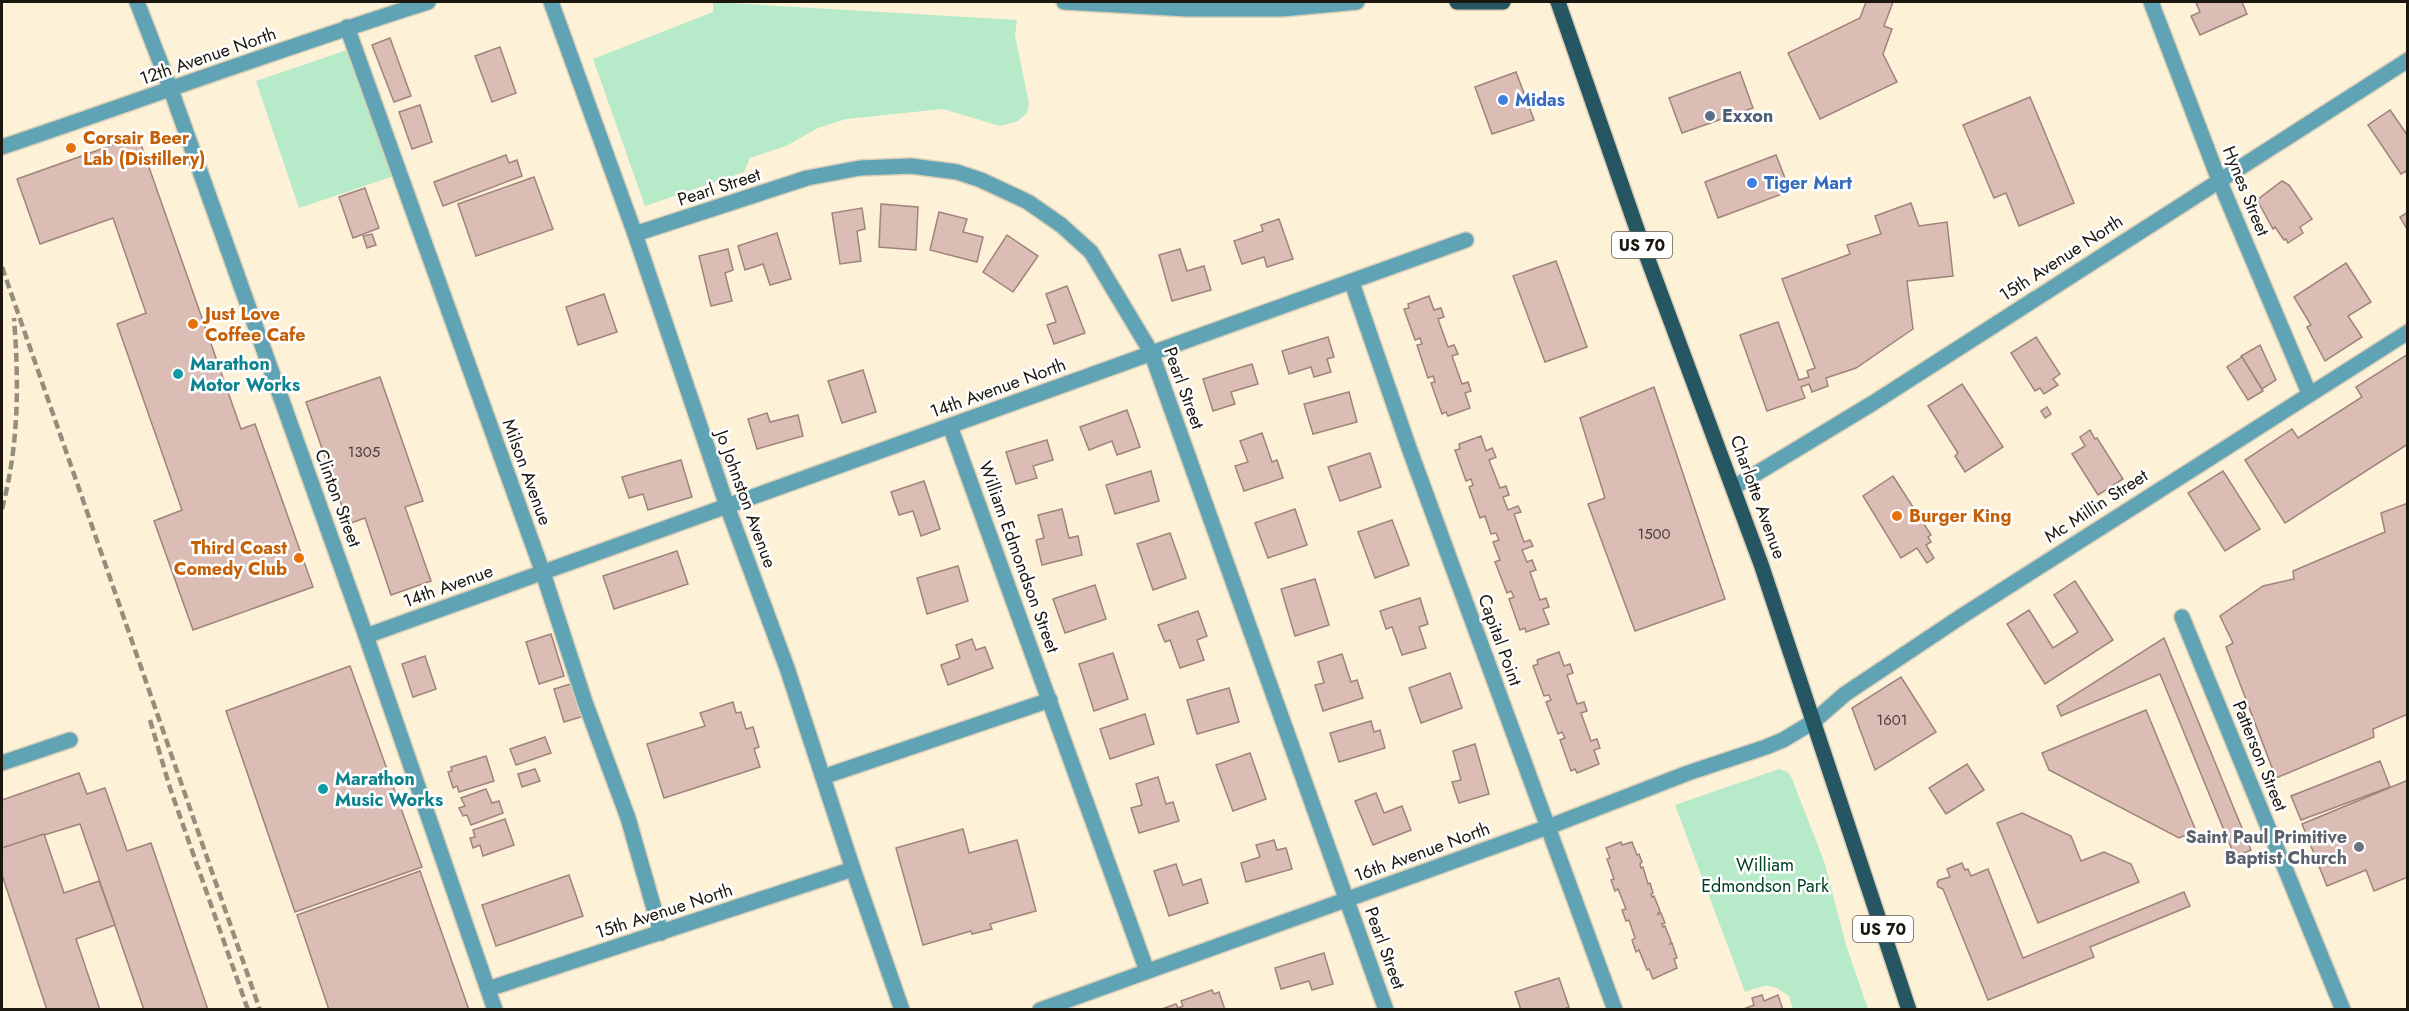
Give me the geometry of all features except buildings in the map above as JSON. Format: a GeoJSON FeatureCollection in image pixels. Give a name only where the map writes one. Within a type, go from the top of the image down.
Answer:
{"type":"FeatureCollection","features":[{"type":"Feature","properties":{"kind":"main road"},"geometry":{"type":"LineString","coordinates":[[1457,2],[1503,2]]}},
{"type":"Feature","properties":{"kind":"main road","name":"Charlotte Avenue"},"geometry":{"type":"LineString","coordinates":[[1558,2],[1640,238],[1734,487],[1909,1010]]}},
{"type":"Feature","properties":{"kind":"street","name":"Clinton Street"},"geometry":{"type":"LineString","coordinates":[[136,2],[171,90],[366,636],[495,1010]]}},
{"type":"Feature","properties":{"kind":"street","name":"12th Avenue North"},"geometry":{"type":"LineString","coordinates":[[2,147],[347,27],[428,2]]}},
{"type":"Feature","properties":{"kind":"street","name":"Jo Johnston Avenue"},"geometry":{"type":"LineString","coordinates":[[552,2],[727,506],[787,668],[902,1010]]}},
{"type":"Feature","properties":{"kind":"street"},"geometry":{"type":"LineString","coordinates":[[1064,2],[1188,9],[1271,9],[1358,2]]}},
{"type":"Feature","properties":{"kind":"street","name":"Hynes Street"},"geometry":{"type":"LineString","coordinates":[[2151,2],[2219,180],[2309,393]]}},
{"type":"Feature","properties":{"kind":"street","name":"Milson Avenue"},"geometry":{"type":"LineString","coordinates":[[347,27],[543,573],[585,702],[628,818],[661,933]]}},
{"type":"Feature","properties":{"kind":"street","name":"15th Avenue North"},"geometry":{"type":"LineString","coordinates":[[1734,487],[1872,403],[2408,60]]}},
{"type":"Feature","properties":{"kind":"street","name":"Pearl Street"},"geometry":{"type":"LineString","coordinates":[[634,234],[807,178],[884,166],[928,167],[957,172],[981,180],[1028,202],[1061,225],[1091,252],[1151,352],[1386,1010]]}},
{"type":"Feature","properties":{"kind":"street","name":"14th Avenue North"},"geometry":{"type":"LineString","coordinates":[[543,573],[1466,240]]}},
{"type":"Feature","properties":{"kind":"street","name":"Capital Point"},"geometry":{"type":"LineString","coordinates":[[1352,283],[1409,448],[1615,1010]]}},
{"type":"Feature","properties":{"kind":"street","name":"Mc Millin Street"},"geometry":{"type":"LineString","coordinates":[[1813,722],[1845,694],[1962,616],[2408,332]]}},
{"type":"Feature","properties":{"kind":"street","name":"William Edmondson Street"},"geometry":{"type":"LineString","coordinates":[[950,426],[1147,971]]}},
{"type":"Feature","properties":{"kind":"street","name":"14th Avenue"},"geometry":{"type":"LineString","coordinates":[[366,636],[543,573]]}},
{"type":"Feature","properties":{"kind":"street","name":"Patterson Street"},"geometry":{"type":"LineString","coordinates":[[2182,617],[2343,1010]]}},
{"type":"Feature","properties":{"kind":"street"},"geometry":{"type":"LineString","coordinates":[[823,777],[1050,700]]}},
{"type":"Feature","properties":{"kind":"street","name":"16th Avenue North"},"geometry":{"type":"LineString","coordinates":[[1040,1010],[1783,740],[1813,722]]}},
{"type":"Feature","properties":{"kind":"street"},"geometry":{"type":"LineString","coordinates":[[2,763],[70,740]]}},
{"type":"Feature","properties":{"kind":"street","name":"15th Avenue North"},"geometry":{"type":"LineString","coordinates":[[488,989],[853,869]]}},
{"type":"Feature","properties":{"kind":"green space"},"geometry":{"type":"Polygon","coordinates":[[[713,2],[1017,20],[1015,35],[1029,104],[1027,113],[1018,121],[1000,126],[943,109],[846,119],[818,128],[786,146],[750,158],[744,172],[645,206],[593,59],[713,12],[713,2]]]}},
{"type":"Feature","properties":{"kind":"green space"},"geometry":{"type":"Polygon","coordinates":[[[350,49],[394,176],[299,208],[256,81],[350,49]]]}},
{"type":"Feature","properties":{"kind":"green space","name":"William Edmondson Park"},"geometry":{"type":"Polygon","coordinates":[[[1779,769],[1788,772],[1792,779],[1824,861],[1846,945],[1868,1009],[1793,1009],[1789,996],[1777,988],[1763,986],[1745,992],[1675,805],[1779,769]]]}},
{"type":"Feature","properties":{"kind":"railway"},"geometry":{"type":"LineString","coordinates":[[2,267],[260,1010]]}},
{"type":"Feature","properties":{"kind":"railway"},"geometry":{"type":"LineString","coordinates":[[2,509],[15,437],[17,367],[14,318]]}},
{"type":"Feature","properties":{"kind":"railway"},"geometry":{"type":"LineString","coordinates":[[150,720],[170,788],[248,1010]]}},
{"type":"Feature","properties":{"kind":"place","name":"Midas"},"geometry":{"type":"Point","coordinates":[1503,100]}},
{"type":"Feature","properties":{"kind":"place","name":"Exxon"},"geometry":{"type":"Point","coordinates":[1710,116]}},
{"type":"Feature","properties":{"kind":"place","name":"Corsair Beer Lab (Distillery)"},"geometry":{"type":"Point","coordinates":[71,148]}},
{"type":"Feature","properties":{"kind":"place","name":"Tiger Mart"},"geometry":{"type":"Point","coordinates":[1752,183]}},
{"type":"Feature","properties":{"kind":"place","name":"Just Love Coffee Cafe"},"geometry":{"type":"Point","coordinates":[193,324]}},
{"type":"Feature","properties":{"kind":"place","name":"Marathon Motor Works"},"geometry":{"type":"Point","coordinates":[178,374]}},
{"type":"Feature","properties":{"kind":"place","name":"Burger King"},"geometry":{"type":"Point","coordinates":[1897,516]}},
{"type":"Feature","properties":{"kind":"place","name":"Third Coast Comedy Club"},"geometry":{"type":"Point","coordinates":[299,558]}},
{"type":"Feature","properties":{"kind":"place","name":"Marathon Music Works"},"geometry":{"type":"Point","coordinates":[323,789]}},
{"type":"Feature","properties":{"kind":"place","name":"Saint Paul Primitive Baptist Church"},"geometry":{"type":"Point","coordinates":[2359,847]}}]}
